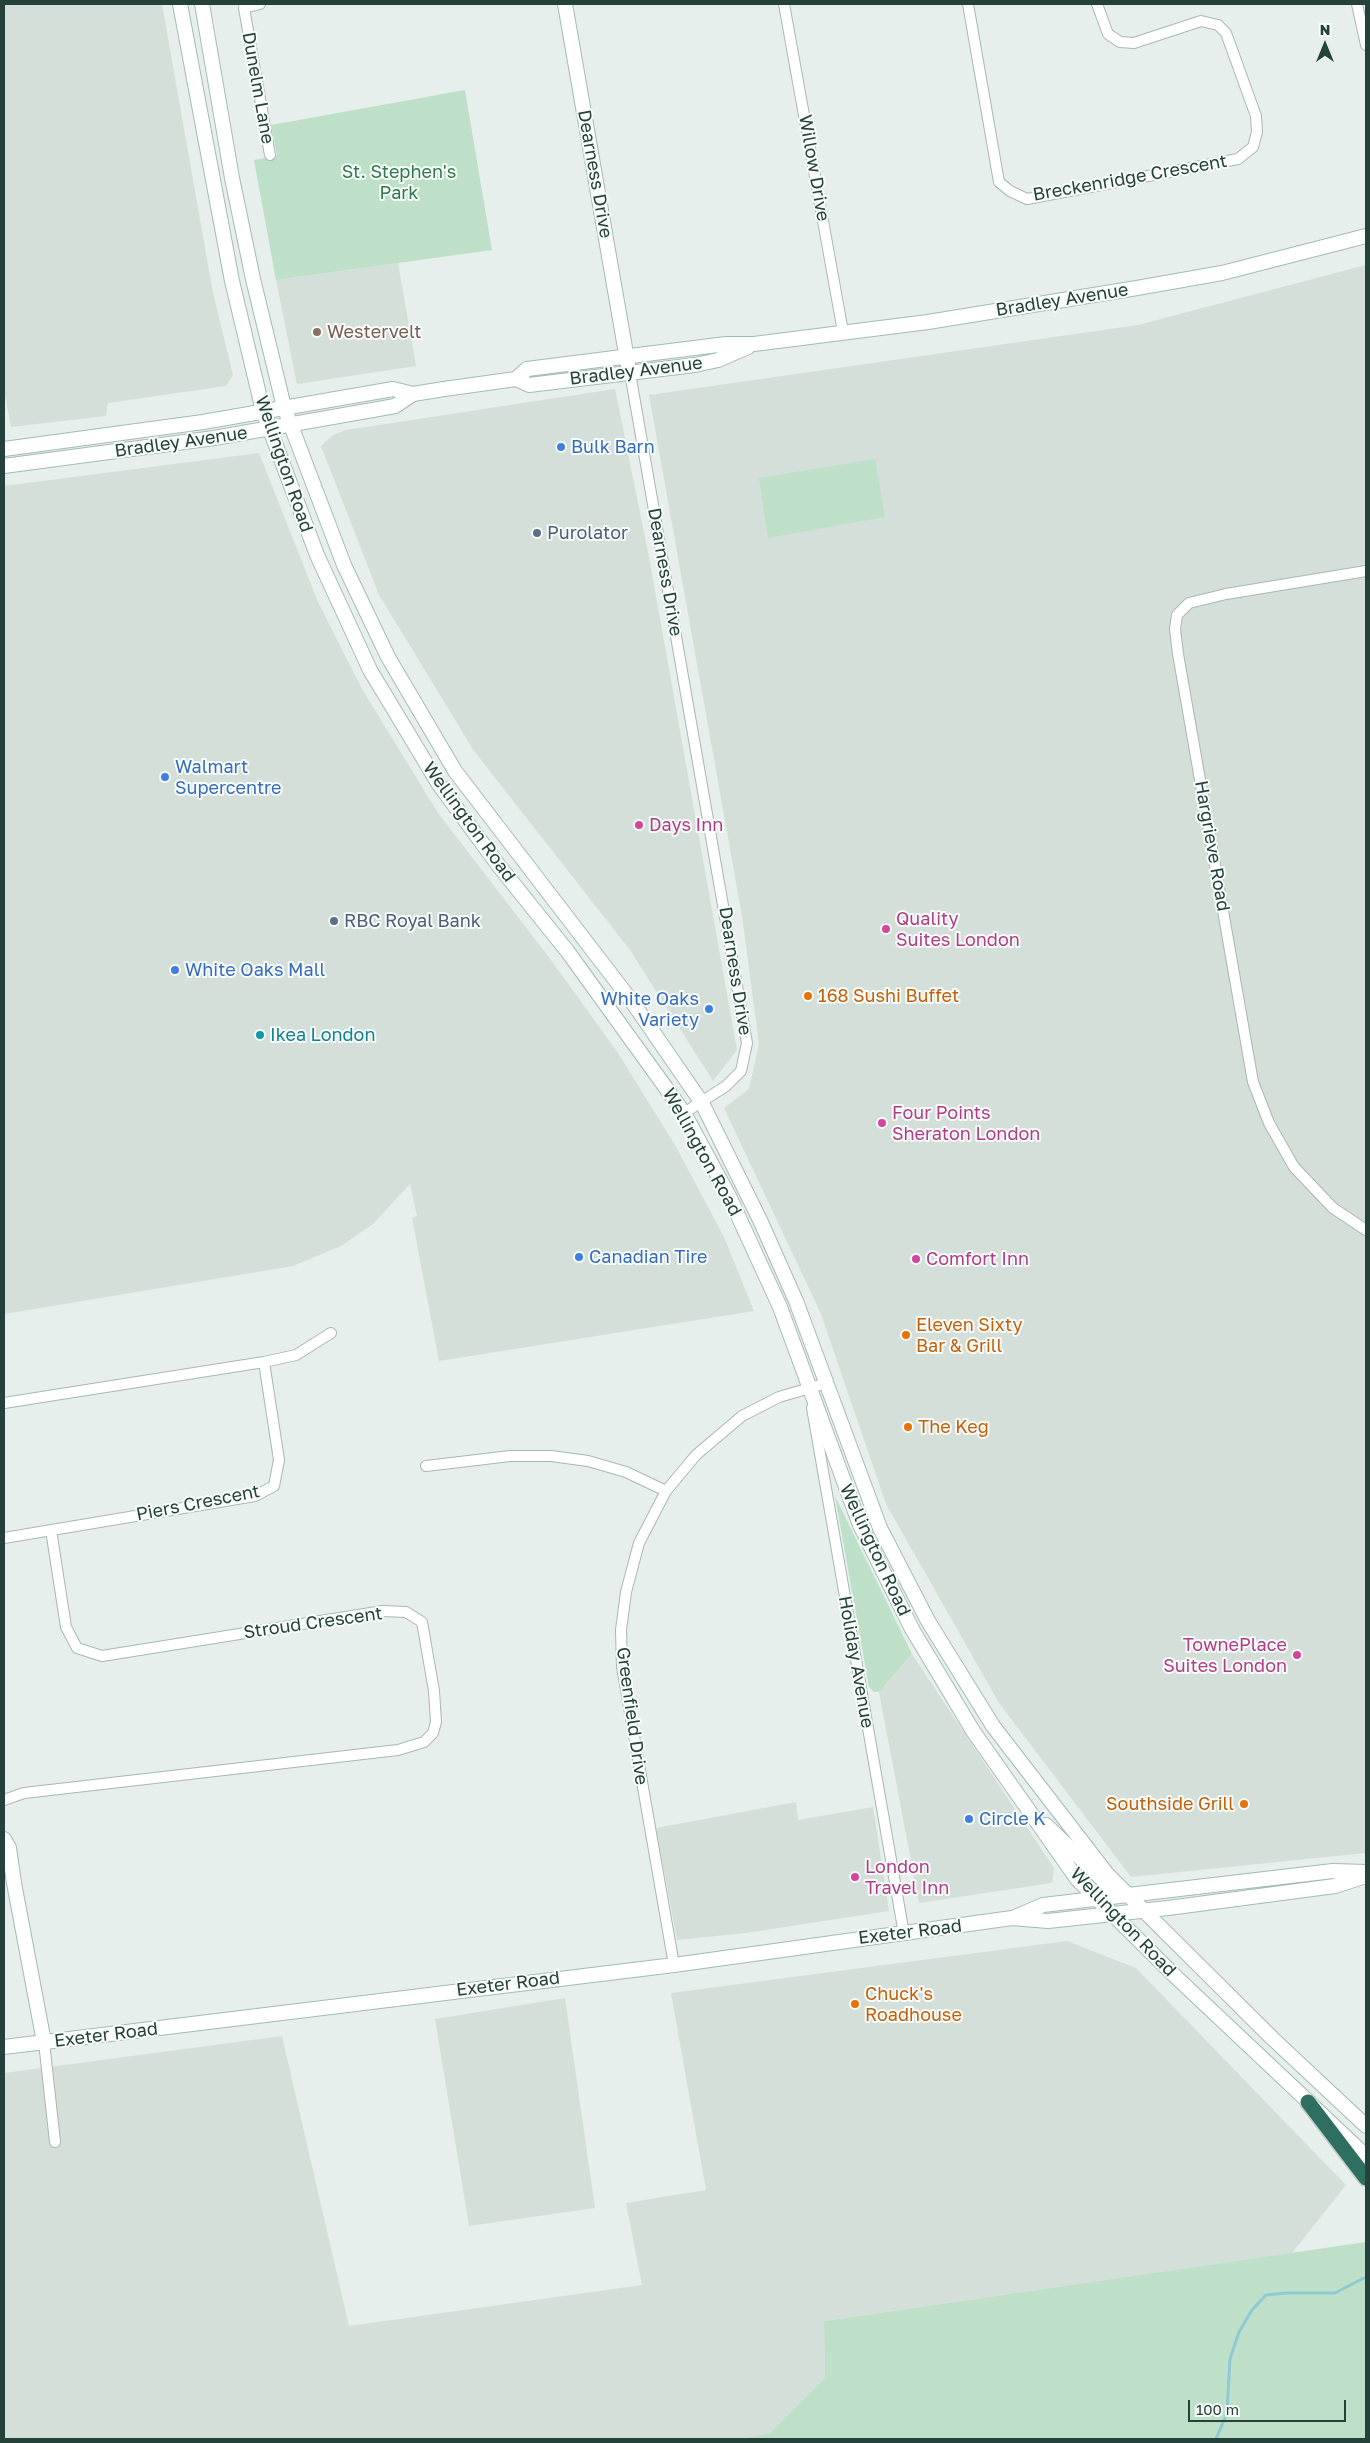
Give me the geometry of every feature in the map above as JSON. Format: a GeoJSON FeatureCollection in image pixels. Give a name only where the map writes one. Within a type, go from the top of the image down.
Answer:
{"type":"FeatureCollection","features":[{"type":"Feature","properties":{"kind":"highway"},"geometry":{"type":"LineString","coordinates":[[1308,2102],[1366,2178]]}},
{"type":"Feature","properties":{"kind":"main road","name":"Wellington Road"},"geometry":{"type":"LineString","coordinates":[[180,4],[231,272],[263,411],[317,555],[370,670],[433,775],[499,866],[578,965],[684,1113],[752,1245],[780,1307],[860,1525],[912,1629],[973,1731],[1077,1879],[1366,2156]]}},
{"type":"Feature","properties":{"kind":"main road","name":"Wellington Road"},"geometry":{"type":"LineString","coordinates":[[202,4],[232,178],[256,294],[284,406],[344,565],[388,657],[450,763],[655,1033],[702,1102],[764,1229],[796,1301],[880,1528],[928,1621],[993,1726],[1124,1896],[1142,1910],[1272,2038],[1366,2126]]}},
{"type":"Feature","properties":{"kind":"main road","name":"Dearness Drive"},"geometry":{"type":"LineString","coordinates":[[565,4],[630,373]]}},
{"type":"Feature","properties":{"kind":"main road","name":"Bradley Avenue"},"geometry":{"type":"LineString","coordinates":[[516,379],[527,369],[726,344],[754,344],[928,322],[1222,273],[1366,236]]}},
{"type":"Feature","properties":{"kind":"main road","name":"Bradley Avenue"},"geometry":{"type":"LineString","coordinates":[[4,449],[156,429],[393,389],[413,394],[516,379],[530,385],[630,373],[718,360],[754,344]]}},
{"type":"Feature","properties":{"kind":"main road","name":"Bradley Avenue"},"geometry":{"type":"LineString","coordinates":[[4,466],[187,442],[395,406],[413,394]]}},
{"type":"Feature","properties":{"kind":"main road"},"geometry":{"type":"LineString","coordinates":[[433,775],[450,763]]}},
{"type":"Feature","properties":{"kind":"main road"},"geometry":{"type":"LineString","coordinates":[[1015,1793],[1097,1876],[1124,1896]]}},
{"type":"Feature","properties":{"kind":"main road"},"geometry":{"type":"LineString","coordinates":[[4,1839],[9,1848],[44,2042]]}},
{"type":"Feature","properties":{"kind":"main road","name":"Exeter Road"},"geometry":{"type":"LineString","coordinates":[[1012,1918],[1043,1905],[1096,1898],[1333,1871],[1366,1872]]}},
{"type":"Feature","properties":{"kind":"main road","name":"Exeter Road"},"geometry":{"type":"LineString","coordinates":[[4,2047],[674,1965],[1012,1918],[1048,1921],[1335,1886],[1366,1876]]}},
{"type":"Feature","properties":{"kind":"street","name":"Dunelm Lane"},"geometry":{"type":"LineString","coordinates":[[260,4],[244,8],[270,155]]}},
{"type":"Feature","properties":{"kind":"street","name":"Willow Drive"},"geometry":{"type":"LineString","coordinates":[[784,4],[843,332]]}},
{"type":"Feature","properties":{"kind":"street","name":"Breckenridge Crescent"},"geometry":{"type":"LineString","coordinates":[[968,4],[999,182],[1010,191],[1028,199],[1238,159],[1254,147],[1257,132],[1256,116],[1226,32],[1218,25],[1201,21],[1134,42],[1120,42],[1108,34],[1096,4]]}},
{"type":"Feature","properties":{"kind":"street"},"geometry":{"type":"LineString","coordinates":[[1357,4],[1366,44]]}},
{"type":"Feature","properties":{"kind":"street","name":"Dearness Drive"},"geometry":{"type":"LineString","coordinates":[[630,373],[747,1043],[741,1071],[726,1086],[684,1113]]}},
{"type":"Feature","properties":{"kind":"street","name":"Hargrieve Road"},"geometry":{"type":"LineString","coordinates":[[1366,571],[1226,594],[1189,604],[1177,615],[1175,630],[1253,1082],[1269,1123],[1294,1167],[1334,1208],[1366,1230]]}},
{"type":"Feature","properties":{"kind":"street"},"geometry":{"type":"LineString","coordinates":[[4,1403],[264,1362],[296,1355],[331,1333]]}},
{"type":"Feature","properties":{"kind":"street","name":"Piers Crescent"},"geometry":{"type":"LineString","coordinates":[[4,1538],[254,1496],[274,1486],[279,1460],[264,1362]]}},
{"type":"Feature","properties":{"kind":"street","name":"Greenfield Drive"},"geometry":{"type":"LineString","coordinates":[[674,1965],[622,1667],[621,1630],[625,1594],[639,1543],[666,1491],[696,1455],[742,1416],[779,1397],[827,1383]]}},
{"type":"Feature","properties":{"kind":"street","name":"Holiday Avenue"},"geometry":{"type":"LineString","coordinates":[[810,1389],[904,1934]]}},
{"type":"Feature","properties":{"kind":"street"},"geometry":{"type":"LineString","coordinates":[[426,1466],[510,1456],[551,1456],[588,1461],[626,1472],[666,1491]]}},
{"type":"Feature","properties":{"kind":"street","name":"Stroud Crescent"},"geometry":{"type":"LineString","coordinates":[[4,1800],[24,1793],[398,1750],[424,1742],[433,1733],[436,1722],[434,1691],[422,1622],[406,1612],[384,1610],[102,1656],[77,1648],[66,1627],[51,1530]]}},
{"type":"Feature","properties":{"kind":"street"},"geometry":{"type":"LineString","coordinates":[[44,2042],[55,2142]]}},
{"type":"Feature","properties":{"kind":"shaded area"},"geometry":{"type":"Polygon","coordinates":[[[4,4],[162,4],[213,293],[233,375],[226,386],[108,403],[106,416],[11,427],[4,390],[4,4]]]}},
{"type":"Feature","properties":{"kind":"shaded area"},"geometry":{"type":"Polygon","coordinates":[[[398,263],[416,366],[297,384],[276,280],[398,263]]]}},
{"type":"Feature","properties":{"kind":"shaded area"},"geometry":{"type":"Polygon","coordinates":[[[1366,265],[1366,1853],[1131,1877],[999,1703],[886,1504],[821,1314],[724,1108],[749,1089],[759,1044],[742,916],[649,395],[1138,325],[1366,265]]]}},
{"type":"Feature","properties":{"kind":"shaded area"},"geometry":{"type":"Polygon","coordinates":[[[615,389],[649,557],[737,1050],[713,1081],[630,950],[474,751],[379,595],[321,446],[333,435],[346,430],[615,389]]]}},
{"type":"Feature","properties":{"kind":"shaded area"},"geometry":{"type":"Polygon","coordinates":[[[259,453],[318,602],[362,689],[438,813],[551,960],[618,1053],[675,1145],[724,1237],[754,1311],[439,1361],[412,1218],[417,1216],[410,1184],[373,1224],[341,1246],[293,1266],[4,1314],[4,486],[259,453]]]}},
{"type":"Feature","properties":{"kind":"shaded area"},"geometry":{"type":"Polygon","coordinates":[[[912,1654],[1054,1868],[1052,1883],[919,1903],[879,1692],[912,1654]]]}},
{"type":"Feature","properties":{"kind":"shaded area"},"geometry":{"type":"Polygon","coordinates":[[[796,1802],[798,1820],[873,1807],[889,1911],[746,1933],[677,1940],[656,1828],[796,1802]]]}},
{"type":"Feature","properties":{"kind":"shaded area"},"geometry":{"type":"Polygon","coordinates":[[[1067,1941],[1136,1968],[1346,2185],[1292,2253],[824,2321],[825,2378],[770,2433],[740,2439],[4,2439],[4,2073],[282,2036],[349,2326],[642,2285],[626,2203],[706,2190],[671,1993],[1067,1941]]]}},
{"type":"Feature","properties":{"kind":"shaded area"},"geometry":{"type":"Polygon","coordinates":[[[565,1998],[595,2208],[469,2226],[435,2019],[565,1998]]]}},
{"type":"Feature","properties":{"kind":"green space","name":"St. Stephen's Park"},"geometry":{"type":"Polygon","coordinates":[[[465,90],[492,250],[276,280],[254,160],[277,156],[271,125],[465,90]]]}},
{"type":"Feature","properties":{"kind":"green space"},"geometry":{"type":"Polygon","coordinates":[[[875,459],[885,517],[768,538],[759,478],[875,459]]]}},
{"type":"Feature","properties":{"kind":"green space"},"geometry":{"type":"Polygon","coordinates":[[[835,1496],[912,1654],[879,1692],[874,1692],[869,1687],[835,1496]]]}},
{"type":"Feature","properties":{"kind":"green space"},"geometry":{"type":"Polygon","coordinates":[[[1366,2242],[1366,2439],[740,2439],[770,2433],[825,2378],[824,2321],[1366,2242]]]}},
{"type":"Feature","properties":{"kind":"waterway"},"geometry":{"type":"LineString","coordinates":[[1216,2439],[1227,2413],[1230,2359],[1239,2332],[1252,2310],[1266,2295],[1335,2293],[1366,2277]]}},
{"type":"Feature","properties":{"kind":"place","name":"Westervelt"},"geometry":{"type":"Point","coordinates":[317,332]}},
{"type":"Feature","properties":{"kind":"place","name":"Bulk Barn"},"geometry":{"type":"Point","coordinates":[561,447]}},
{"type":"Feature","properties":{"kind":"place","name":"Purolator"},"geometry":{"type":"Point","coordinates":[537,533]}},
{"type":"Feature","properties":{"kind":"place","name":"Walmart Supercentre"},"geometry":{"type":"Point","coordinates":[165,777]}},
{"type":"Feature","properties":{"kind":"place","name":"Days Inn"},"geometry":{"type":"Point","coordinates":[639,825]}},
{"type":"Feature","properties":{"kind":"place","name":"RBC Royal Bank"},"geometry":{"type":"Point","coordinates":[334,921]}},
{"type":"Feature","properties":{"kind":"place","name":"Quality Suites London"},"geometry":{"type":"Point","coordinates":[886,929]}},
{"type":"Feature","properties":{"kind":"place","name":"White Oaks Mall"},"geometry":{"type":"Point","coordinates":[175,970]}},
{"type":"Feature","properties":{"kind":"place","name":"168 Sushi Buffet"},"geometry":{"type":"Point","coordinates":[808,996]}},
{"type":"Feature","properties":{"kind":"place","name":"White Oaks Variety"},"geometry":{"type":"Point","coordinates":[709,1009]}},
{"type":"Feature","properties":{"kind":"place","name":"Ikea London"},"geometry":{"type":"Point","coordinates":[260,1035]}},
{"type":"Feature","properties":{"kind":"place","name":"Four Points Sheraton London"},"geometry":{"type":"Point","coordinates":[882,1123]}},
{"type":"Feature","properties":{"kind":"place","name":"Canadian Tire"},"geometry":{"type":"Point","coordinates":[579,1257]}},
{"type":"Feature","properties":{"kind":"place","name":"Comfort Inn"},"geometry":{"type":"Point","coordinates":[916,1259]}},
{"type":"Feature","properties":{"kind":"place","name":"Eleven Sixty Bar & Grill"},"geometry":{"type":"Point","coordinates":[906,1335]}},
{"type":"Feature","properties":{"kind":"place","name":"The Keg"},"geometry":{"type":"Point","coordinates":[908,1427]}},
{"type":"Feature","properties":{"kind":"place","name":"TownePlace Suites London"},"geometry":{"type":"Point","coordinates":[1297,1655]}},
{"type":"Feature","properties":{"kind":"place","name":"Southside Grill"},"geometry":{"type":"Point","coordinates":[1244,1804]}},
{"type":"Feature","properties":{"kind":"place","name":"Circle K"},"geometry":{"type":"Point","coordinates":[969,1819]}},
{"type":"Feature","properties":{"kind":"place","name":"London Travel Inn"},"geometry":{"type":"Point","coordinates":[855,1877]}},
{"type":"Feature","properties":{"kind":"place","name":"Chuck's Roadhouse"},"geometry":{"type":"Point","coordinates":[855,2004]}}]}
